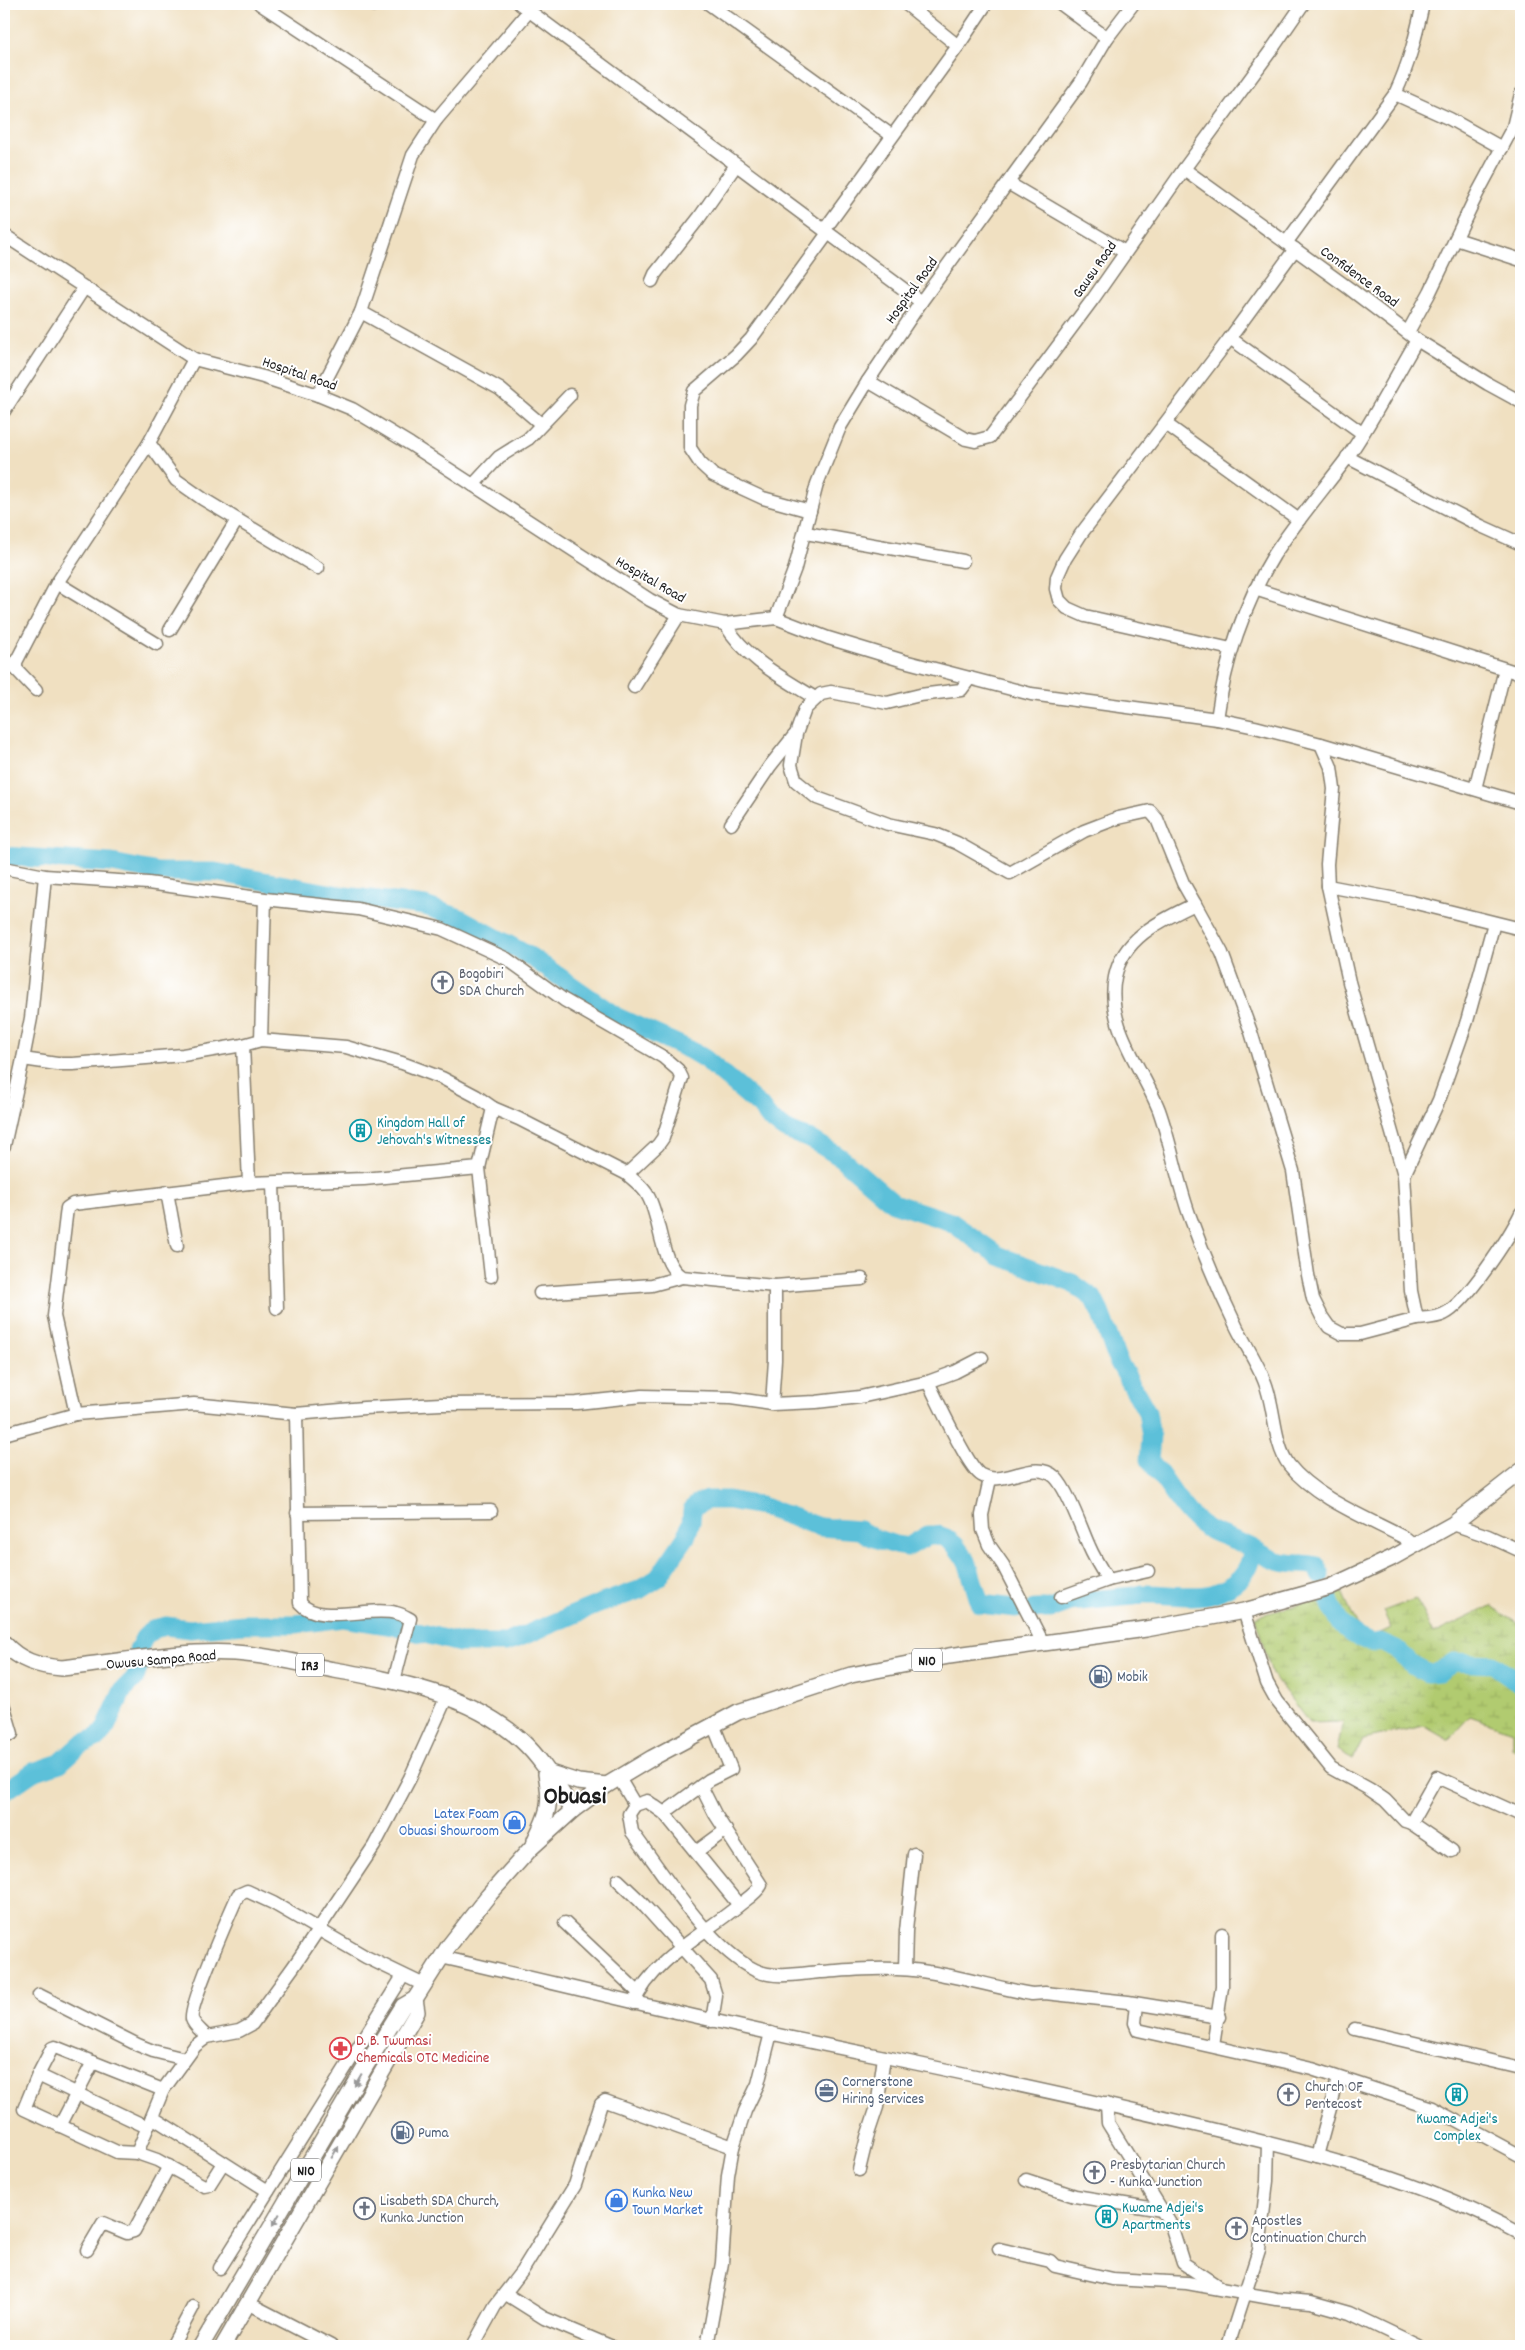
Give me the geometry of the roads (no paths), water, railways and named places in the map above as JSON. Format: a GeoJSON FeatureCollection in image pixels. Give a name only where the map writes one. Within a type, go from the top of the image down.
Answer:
{"type":"FeatureCollection","features":[{"type":"Feature","properties":{"kind":"main road","name":"N10"},"geometry":{"type":"LineString","coordinates":[[201,2346],[403,2006],[415,1999],[441,1957],[488,1896],[531,1848],[573,1810],[613,1781],[713,1724],[738,1712],[767,1701],[852,1675],[950,1656],[1146,1629],[1244,1611],[1274,1605],[1342,1582],[1453,1524],[1521,1471]]}},
{"type":"Feature","properties":{"kind":"main road","name":"Owusu Sampa Road"},"geometry":{"type":"LineString","coordinates":[[4,1643],[24,1660],[41,1666],[62,1668],[191,1654],[235,1653],[274,1658],[394,1681],[447,1696],[497,1722],[522,1741],[547,1769],[573,1810]]}},
{"type":"Feature","properties":{"kind":"main road"},"geometry":{"type":"LineString","coordinates":[[531,1848],[548,1814],[550,1804],[547,1769],[578,1782],[613,1781]]}},
{"type":"Feature","properties":{"kind":"main road","name":"N10"},"geometry":{"type":"LineString","coordinates":[[223,2346],[417,2012],[415,1999]]}},
{"type":"Feature","properties":{"kind":"street"},"geometry":{"type":"LineString","coordinates":[[260,4],[436,120]]}},
{"type":"Feature","properties":{"kind":"street"},"geometry":{"type":"LineString","coordinates":[[709,4],[891,135]]}},
{"type":"Feature","properties":{"kind":"street"},"geometry":{"type":"LineString","coordinates":[[906,4],[958,46]]}},
{"type":"Feature","properties":{"kind":"street"},"geometry":{"type":"LineString","coordinates":[[810,511],[763,498],[713,475],[700,463],[690,448],[690,404],[694,391],[736,355],[751,338],[891,135],[958,46],[986,4]]}},
{"type":"Feature","properties":{"kind":"street"},"geometry":{"type":"LineString","coordinates":[[1061,4],[1108,38]]}},
{"type":"Feature","properties":{"kind":"street","name":"Hospital Road"},"geometry":{"type":"LineString","coordinates":[[4,235],[194,359],[263,377],[318,395],[352,409],[642,594],[679,615],[725,624],[776,618],[806,533],[817,484],[840,427],[868,381],[922,302],[1081,82],[1108,38],[1133,4]]}},
{"type":"Feature","properties":{"kind":"street","name":"Gausu Road"},"geometry":{"type":"LineString","coordinates":[[868,381],[966,439],[975,441],[990,437],[1093,298],[1303,4]]}},
{"type":"Feature","properties":{"kind":"street"},"geometry":{"type":"LineString","coordinates":[[1231,649],[1085,616],[1067,608],[1059,600],[1056,589],[1057,577],[1081,534],[1103,502],[1166,424],[1230,338],[1395,94],[1405,74],[1423,4]]}},
{"type":"Feature","properties":{"kind":"street"},"geometry":{"type":"LineString","coordinates":[[318,395],[361,312],[413,155],[436,120],[524,7],[922,302]]}},
{"type":"Feature","properties":{"kind":"street"},"geometry":{"type":"LineString","coordinates":[[1395,94],[1450,119],[1502,148]]}},
{"type":"Feature","properties":{"kind":"street"},"geometry":{"type":"LineString","coordinates":[[1217,719],[1221,691],[1231,649],[1255,589],[1275,554],[1362,434],[1412,336],[1430,292],[1502,148],[1517,129],[1521,94]]}},
{"type":"Feature","properties":{"kind":"street"},"geometry":{"type":"LineString","coordinates":[[652,281],[655,274],[699,218],[736,165]]}},
{"type":"Feature","properties":{"kind":"street","name":"Confidence Road"},"geometry":{"type":"LineString","coordinates":[[1184,169],[1412,336],[1488,384],[1521,402]]}},
{"type":"Feature","properties":{"kind":"street"},"geometry":{"type":"LineString","coordinates":[[1008,183],[1125,252]]}},
{"type":"Feature","properties":{"kind":"street"},"geometry":{"type":"LineString","coordinates":[[1456,239],[1521,260]]}},
{"type":"Feature","properties":{"kind":"street"},"geometry":{"type":"LineString","coordinates":[[4,411],[84,288]]}},
{"type":"Feature","properties":{"kind":"street"},"geometry":{"type":"LineString","coordinates":[[361,312],[500,389],[541,424]]}},
{"type":"Feature","properties":{"kind":"street"},"geometry":{"type":"LineString","coordinates":[[1230,338],[1362,434]]}},
{"type":"Feature","properties":{"kind":"street"},"geometry":{"type":"LineString","coordinates":[[36,690],[16,669],[16,662],[57,583],[149,443],[194,359]]}},
{"type":"Feature","properties":{"kind":"street"},"geometry":{"type":"LineString","coordinates":[[473,485],[499,458],[528,439],[570,395]]}},
{"type":"Feature","properties":{"kind":"street"},"geometry":{"type":"LineString","coordinates":[[1166,424],[1299,520]]}},
{"type":"Feature","properties":{"kind":"street"},"geometry":{"type":"LineString","coordinates":[[149,443],[176,480],[237,520],[318,568]]}},
{"type":"Feature","properties":{"kind":"street"},"geometry":{"type":"LineString","coordinates":[[1347,457],[1481,526],[1521,544]]}},
{"type":"Feature","properties":{"kind":"street"},"geometry":{"type":"LineString","coordinates":[[170,630],[237,520]]}},
{"type":"Feature","properties":{"kind":"street"},"geometry":{"type":"LineString","coordinates":[[806,533],[963,561]]}},
{"type":"Feature","properties":{"kind":"street"},"geometry":{"type":"LineString","coordinates":[[57,583],[157,644]]}},
{"type":"Feature","properties":{"kind":"street"},"geometry":{"type":"LineString","coordinates":[[1255,589],[1521,674]]}},
{"type":"Feature","properties":{"kind":"street"},"geometry":{"type":"LineString","coordinates":[[634,687],[679,615]]}},
{"type":"Feature","properties":{"kind":"street"},"geometry":{"type":"LineString","coordinates":[[776,618],[828,638],[1031,694],[1217,719],[1321,744],[1521,803]]}},
{"type":"Feature","properties":{"kind":"street"},"geometry":{"type":"LineString","coordinates":[[725,624],[741,647],[755,660],[815,698]]}},
{"type":"Feature","properties":{"kind":"street"},"geometry":{"type":"LineString","coordinates":[[1475,788],[1505,669]]}},
{"type":"Feature","properties":{"kind":"street"},"geometry":{"type":"LineString","coordinates":[[970,678],[961,690],[920,695],[887,703],[831,692],[815,698],[805,709],[796,734],[791,765],[796,781],[805,790],[846,810],[888,824],[935,834],[957,843],[1010,873],[1084,831],[1118,818],[1150,811],[1157,819],[1183,883],[1222,953],[1251,1032],[1293,1171],[1313,1299],[1329,1327],[1342,1334],[1360,1334],[1444,1314],[1456,1306],[1494,1259],[1521,1214]]}},
{"type":"Feature","properties":{"kind":"street"},"geometry":{"type":"LineString","coordinates":[[731,824],[770,766],[796,734]]}},
{"type":"Feature","properties":{"kind":"street"},"geometry":{"type":"LineString","coordinates":[[1321,744],[1331,767],[1334,789],[1327,864],[1328,886],[1349,982],[1404,1175],[1412,1291],[1417,1319]]}},
{"type":"Feature","properties":{"kind":"street"},"geometry":{"type":"LineString","coordinates":[[4,868],[45,876],[148,883],[265,899],[358,908],[442,929],[507,959],[564,1000],[664,1057],[678,1070],[682,1078],[681,1084],[663,1138],[658,1146],[627,1174]]}},
{"type":"Feature","properties":{"kind":"street"},"geometry":{"type":"LineString","coordinates":[[4,1146],[31,1018],[45,876]]}},
{"type":"Feature","properties":{"kind":"street"},"geometry":{"type":"LineString","coordinates":[[1328,886],[1412,902],[1521,929]]}},
{"type":"Feature","properties":{"kind":"street"},"geometry":{"type":"LineString","coordinates":[[261,1040],[265,899]]}},
{"type":"Feature","properties":{"kind":"street"},"geometry":{"type":"LineString","coordinates":[[1195,904],[1167,917],[1146,930],[1135,939],[1125,953],[1115,975],[1112,997],[1121,1030],[1139,1072],[1158,1109],[1188,1213],[1210,1267],[1246,1347],[1264,1379],[1271,1398],[1280,1446],[1288,1463],[1300,1477],[1321,1492],[1403,1537],[1414,1546]]}},
{"type":"Feature","properties":{"kind":"street"},"geometry":{"type":"LineString","coordinates":[[1404,1175],[1439,1100],[1467,1021],[1494,923]]}},
{"type":"Feature","properties":{"kind":"street"},"geometry":{"type":"LineString","coordinates":[[22,1058],[57,1064],[73,1064],[183,1055],[243,1045],[261,1040],[346,1047],[393,1060],[442,1078],[476,1096],[493,1108],[519,1119],[627,1174],[648,1196],[657,1217],[668,1262],[674,1272],[682,1277]]}},
{"type":"Feature","properties":{"kind":"street"},"geometry":{"type":"LineString","coordinates":[[243,1045],[249,1183]]}},
{"type":"Feature","properties":{"kind":"street"},"geometry":{"type":"LineString","coordinates":[[490,1276],[478,1168],[493,1108]]}},
{"type":"Feature","properties":{"kind":"street"},"geometry":{"type":"LineString","coordinates":[[76,1414],[54,1316],[67,1208],[73,1204],[249,1183],[364,1179],[478,1168]]}},
{"type":"Feature","properties":{"kind":"street"},"geometry":{"type":"LineString","coordinates":[[273,1183],[277,1308]]}},
{"type":"Feature","properties":{"kind":"street"},"geometry":{"type":"LineString","coordinates":[[167,1192],[176,1246]]}},
{"type":"Feature","properties":{"kind":"street"},"geometry":{"type":"LineString","coordinates":[[540,1293],[652,1286],[682,1277],[775,1286],[862,1279]]}},
{"type":"Feature","properties":{"kind":"street"},"geometry":{"type":"LineString","coordinates":[[772,1404],[775,1360],[775,1286]]}},
{"type":"Feature","properties":{"kind":"street"},"geometry":{"type":"LineString","coordinates":[[4,1434],[76,1414],[194,1404],[296,1414],[442,1404],[577,1403],[642,1396],[731,1398],[772,1404],[860,1397],[928,1382],[955,1372],[982,1358]]}},
{"type":"Feature","properties":{"kind":"street"},"geometry":{"type":"LineString","coordinates":[[928,1382],[968,1460],[979,1474],[990,1479],[1030,1471],[1045,1472],[1054,1477],[1068,1499],[1090,1548],[1108,1580]]}},
{"type":"Feature","properties":{"kind":"street"},"geometry":{"type":"LineString","coordinates":[[296,1414],[300,1603],[305,1610],[345,1614],[396,1612],[410,1619],[394,1681]]}},
{"type":"Feature","properties":{"kind":"street"},"geometry":{"type":"LineString","coordinates":[[990,1479],[982,1515],[983,1530],[989,1545],[1003,1565],[1043,1643]]}},
{"type":"Feature","properties":{"kind":"street"},"geometry":{"type":"LineString","coordinates":[[297,1513],[491,1511]]}},
{"type":"Feature","properties":{"kind":"street"},"geometry":{"type":"LineString","coordinates":[[1453,1524],[1488,1536],[1521,1551]]}},
{"type":"Feature","properties":{"kind":"street"},"geometry":{"type":"LineString","coordinates":[[1061,1597],[1108,1580],[1148,1571]]}},
{"type":"Feature","properties":{"kind":"street"},"geometry":{"type":"LineString","coordinates":[[1244,1611],[1267,1683],[1288,1715],[1331,1768],[1369,1789],[1384,1800],[1405,1822],[1411,1823],[1452,1852]]}},
{"type":"Feature","properties":{"kind":"street"},"geometry":{"type":"LineString","coordinates":[[137,2153],[162,2090],[195,2046],[207,2037],[239,2031],[252,2024],[318,1930],[374,1846],[410,1778],[447,1696]]}},
{"type":"Feature","properties":{"kind":"street"},"geometry":{"type":"LineString","coordinates":[[4,1707],[12,1734]]}},
{"type":"Feature","properties":{"kind":"street"},"geometry":{"type":"LineString","coordinates":[[664,1813],[701,1786],[731,1769],[713,1724]]}},
{"type":"Feature","properties":{"kind":"street"},"geometry":{"type":"LineString","coordinates":[[1411,1823],[1437,1778],[1521,1815]]}},
{"type":"Feature","properties":{"kind":"street"},"geometry":{"type":"LineString","coordinates":[[613,1781],[635,1805]]}},
{"type":"Feature","properties":{"kind":"street"},"geometry":{"type":"LineString","coordinates":[[636,1998],[659,1966],[761,1886],[701,1786]]}},
{"type":"Feature","properties":{"kind":"street"},"geometry":{"type":"LineString","coordinates":[[739,1905],[664,1813],[647,1801],[635,1805],[629,1814],[632,1832],[706,1931],[726,1951],[760,1972],[788,1974],[905,1969],[928,1972],[1026,1993],[1065,1994],[1218,2017]]}},
{"type":"Feature","properties":{"kind":"street"},"geometry":{"type":"LineString","coordinates":[[696,1852],[726,1830]]}},
{"type":"Feature","properties":{"kind":"street"},"geometry":{"type":"LineString","coordinates":[[905,1969],[906,1931],[914,1854]]}},
{"type":"Feature","properties":{"kind":"street"},"geometry":{"type":"LineString","coordinates":[[618,1880],[683,1948],[715,1989],[716,1996],[712,2021]]}},
{"type":"Feature","properties":{"kind":"street"},"geometry":{"type":"LineString","coordinates":[[207,2037],[194,2024],[192,2013],[211,1959],[238,1895],[247,1892],[273,1904],[424,1986]]}},
{"type":"Feature","properties":{"kind":"street"},"geometry":{"type":"LineString","coordinates":[[565,1923],[636,1998]]}},
{"type":"Feature","properties":{"kind":"street"},"geometry":{"type":"LineString","coordinates":[[1213,2046],[1222,1987],[1222,1934]]}},
{"type":"Feature","properties":{"kind":"street"},"geometry":{"type":"LineString","coordinates":[[441,1957],[636,1998],[712,2021],[1107,2104],[1268,2143],[1435,2192],[1484,2214],[1521,2234]]}},
{"type":"Feature","properties":{"kind":"street"},"geometry":{"type":"LineString","coordinates":[[220,2268],[403,1976]]}},
{"type":"Feature","properties":{"kind":"street"},"geometry":{"type":"LineString","coordinates":[[39,1995],[138,2045],[185,2059]]}},
{"type":"Feature","properties":{"kind":"street"},"geometry":{"type":"LineString","coordinates":[[1138,2004],[1135,2024],[1138,2030],[1312,2069],[1432,2108],[1521,2156]]}},
{"type":"Feature","properties":{"kind":"street"},"geometry":{"type":"LineString","coordinates":[[1355,2029],[1521,2068]]}},
{"type":"Feature","properties":{"kind":"street"},"geometry":{"type":"LineString","coordinates":[[707,2346],[722,2263],[728,2175],[733,2147],[745,2111],[758,2084],[771,2033]]}},
{"type":"Feature","properties":{"kind":"street"},"geometry":{"type":"LineString","coordinates":[[162,2090],[55,2047],[52,2048],[38,2075],[24,2109],[117,2152],[150,2156],[207,2186],[223,2162]]}},
{"type":"Feature","properties":{"kind":"street"},"geometry":{"type":"LineString","coordinates":[[859,2170],[866,2137],[877,2107],[884,2057]]}},
{"type":"Feature","properties":{"kind":"street"},"geometry":{"type":"LineString","coordinates":[[60,2126],[93,2062]]}},
{"type":"Feature","properties":{"kind":"street"},"geometry":{"type":"LineString","coordinates":[[38,2075],[76,2094],[150,2122],[223,2162],[268,2191]]}},
{"type":"Feature","properties":{"kind":"street"},"geometry":{"type":"LineString","coordinates":[[1317,2156],[1338,2079]]}},
{"type":"Feature","properties":{"kind":"street"},"geometry":{"type":"LineString","coordinates":[[473,2346],[495,2306],[522,2271],[575,2186],[600,2104],[605,2101],[733,2147]]}},
{"type":"Feature","properties":{"kind":"street"},"geometry":{"type":"LineString","coordinates":[[1107,2104],[1106,2116],[1112,2130],[1171,2225],[1183,2263],[1221,2289]]}},
{"type":"Feature","properties":{"kind":"street"},"geometry":{"type":"LineString","coordinates":[[1228,2346],[1261,2239],[1268,2143]]}},
{"type":"Feature","properties":{"kind":"street"},"geometry":{"type":"LineString","coordinates":[[87,2250],[103,2223],[127,2233],[134,2230],[169,2166]]}},
{"type":"Feature","properties":{"kind":"street"},"geometry":{"type":"LineString","coordinates":[[1026,2180],[1075,2196],[1162,2210]]}},
{"type":"Feature","properties":{"kind":"street"},"geometry":{"type":"LineString","coordinates":[[999,2249],[1050,2261],[1054,2266],[1065,2269],[1112,2279],[1164,2281],[1246,2292],[1276,2299],[1311,2302],[1350,2313],[1419,2346]]}},
{"type":"Feature","properties":{"kind":"street"},"geometry":{"type":"LineString","coordinates":[[506,2294],[544,2318],[610,2346]]}},
{"type":"Feature","properties":{"kind":"street"},"geometry":{"type":"LineString","coordinates":[[248,2303],[331,2346]]}},
{"type":"Feature","properties":{"kind":"street"},"geometry":{"type":"LineString","coordinates":[[172,2346],[193,2307]]}},
{"type":"Feature","properties":{"kind":"waterway"},"geometry":{"type":"LineString","coordinates":[[4,856],[112,863],[158,872],[215,872],[345,896],[425,906],[460,918],[531,957],[617,1017],[690,1050],[705,1059],[760,1106],[769,1118],[784,1129],[814,1141],[840,1157],[893,1203],[951,1222],[999,1256],[1072,1283],[1093,1298],[1117,1359],[1147,1412],[1151,1437],[1149,1460],[1181,1504],[1206,1528],[1277,1561],[1317,1566],[1320,1575]]}},
{"type":"Feature","properties":{"kind":"waterway"},"geometry":{"type":"LineString","coordinates":[[138,1650],[144,1638],[153,1629],[166,1626],[190,1629],[244,1624],[296,1624],[343,1618],[394,1626],[460,1643],[506,1643],[599,1604],[639,1590],[658,1578],[686,1537],[691,1522],[692,1510],[696,1505],[707,1500],[728,1500],[761,1506],[820,1527],[859,1530],[874,1538],[908,1547],[928,1535],[938,1535],[955,1545],[967,1561],[980,1604],[1016,1608]]}},
{"type":"Feature","properties":{"kind":"waterway"},"geometry":{"type":"LineString","coordinates":[[1034,1609],[1051,1609],[1070,1602],[1142,1594],[1196,1596],[1211,1594],[1220,1591],[1240,1578],[1249,1565],[1252,1549]]}},
{"type":"Feature","properties":{"kind":"waterway"},"geometry":{"type":"LineString","coordinates":[[1328,1597],[1337,1618],[1351,1633],[1369,1642],[1380,1642],[1396,1649],[1413,1665],[1428,1673],[1439,1672],[1454,1662],[1493,1664],[1521,1684]]}},
{"type":"Feature","properties":{"kind":"waterway"},"geometry":{"type":"LineString","coordinates":[[4,1792],[33,1772],[60,1763],[80,1745],[98,1737],[106,1727],[123,1690],[135,1678],[138,1669]]}},
{"type":"Feature","properties":{"kind":"place","name":"Bogobiri SDA Church"},"geometry":{"type":"Point","coordinates":[443,982]}},
{"type":"Feature","properties":{"kind":"place","name":"Kingdom Hall of Jehovah's Witnesses"},"geometry":{"type":"Point","coordinates":[361,1131]}},
{"type":"Feature","properties":{"kind":"place","name":"Mobik"},"geometry":{"type":"Point","coordinates":[1101,1676]}},
{"type":"Feature","properties":{"kind":"place","name":"Latex Foam Obuasi Showroom"},"geometry":{"type":"Point","coordinates":[515,1822]}},
{"type":"Feature","properties":{"kind":"place","name":"D. B. Twumasi Chemicals OTC Medicine"},"geometry":{"type":"Point","coordinates":[340,2049]}},
{"type":"Feature","properties":{"kind":"place","name":"Cornerstone Hiring Services"},"geometry":{"type":"Point","coordinates":[826,2090]}},
{"type":"Feature","properties":{"kind":"place","name":"Church OF Pentecost"},"geometry":{"type":"Point","coordinates":[1289,2095]}},
{"type":"Feature","properties":{"kind":"place","name":"Kwame Adjei's Complex"},"geometry":{"type":"Point","coordinates":[1457,2095]}},
{"type":"Feature","properties":{"kind":"place","name":"Puma"},"geometry":{"type":"Point","coordinates":[402,2132]}},
{"type":"Feature","properties":{"kind":"place","name":"Presbytarian Church - Kunka Junction"},"geometry":{"type":"Point","coordinates":[1094,2173]}},
{"type":"Feature","properties":{"kind":"place","name":"Kunka New Town Market"},"geometry":{"type":"Point","coordinates":[616,2201]}},
{"type":"Feature","properties":{"kind":"place","name":"Lisabeth SDA Church, Kunka Junction"},"geometry":{"type":"Point","coordinates":[364,2209]}},
{"type":"Feature","properties":{"kind":"place","name":"Kwame Adjei's Apartments"},"geometry":{"type":"Point","coordinates":[1106,2216]}},
{"type":"Feature","properties":{"kind":"place","name":"Apostles Continuation Church"},"geometry":{"type":"Point","coordinates":[1236,2229]}},
{"type":"Feature","properties":{"kind":"district","name":"Obuasi"},"geometry":{"type":"Point","coordinates":[575,1794]}}]}
